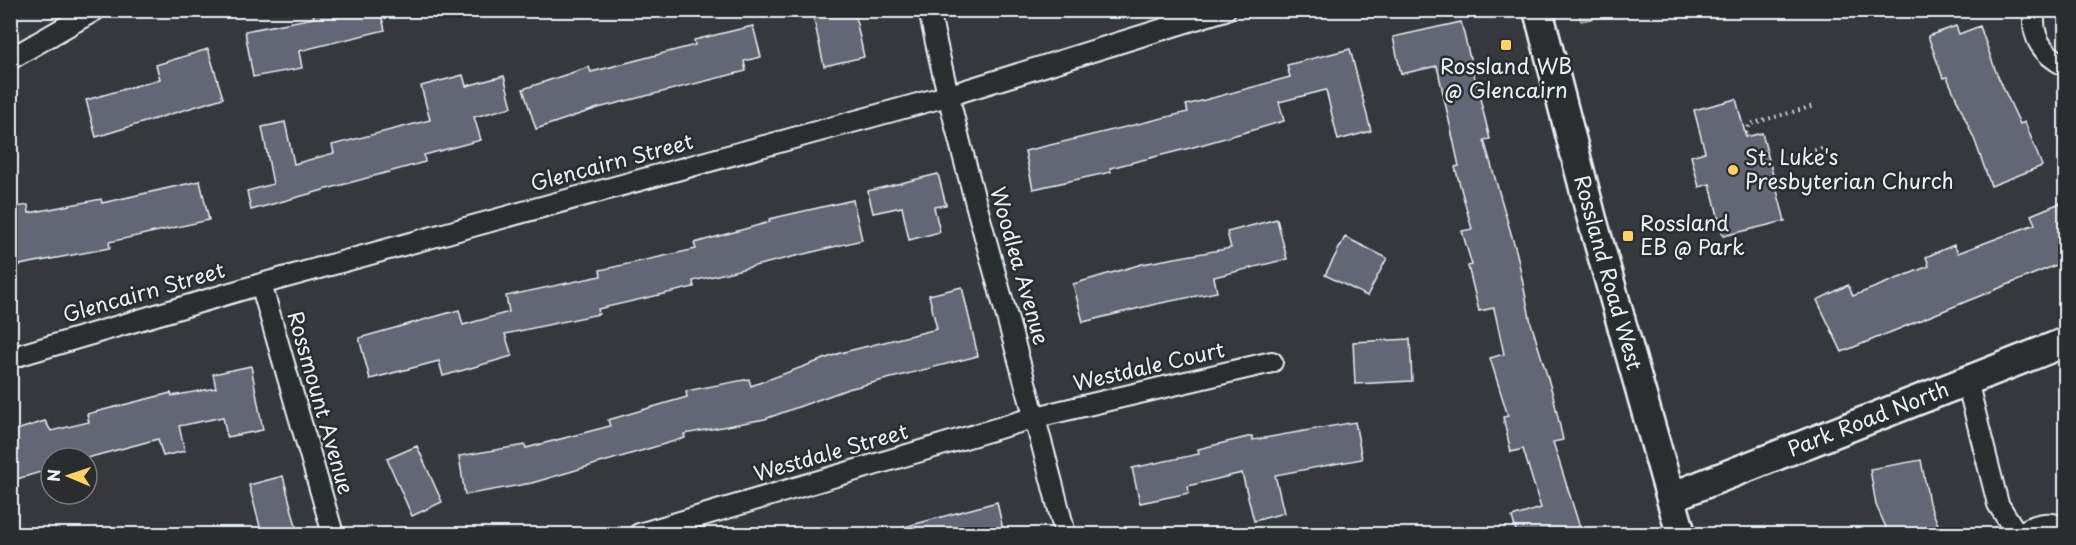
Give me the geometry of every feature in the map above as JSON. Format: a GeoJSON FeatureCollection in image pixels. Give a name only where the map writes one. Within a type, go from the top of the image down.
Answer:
{"type":"FeatureCollection","features":[{"type":"Feature","properties":{"kind":"main road","name":"Rossland Road West"},"geometry":{"type":"LineString","coordinates":[[1538,10],[1592,219],[1681,534]]}},
{"type":"Feature","properties":{"kind":"main road","name":"Park Road North"},"geometry":{"type":"LineString","coordinates":[[1671,497],[2066,342]]}},
{"type":"Feature","properties":{"kind":"street"},"geometry":{"type":"LineString","coordinates":[[10,59],[95,10]]}},
{"type":"Feature","properties":{"kind":"street","name":"Woodlea Avenue"},"geometry":{"type":"LineString","coordinates":[[929,10],[947,96],[1036,417],[1065,534]]}},
{"type":"Feature","properties":{"kind":"street","name":"Glencairn Street"},"geometry":{"type":"LineString","coordinates":[[10,358],[261,284],[947,96],[1225,10]]}},
{"type":"Feature","properties":{"kind":"street"},"geometry":{"type":"LineString","coordinates":[[2036,10],[2035,35],[2042,48],[2052,59],[2066,66]]}},
{"type":"Feature","properties":{"kind":"street","name":"Rossmount Avenue"},"geometry":{"type":"LineString","coordinates":[[261,284],[333,534]]}},
{"type":"Feature","properties":{"kind":"street","name":"Westdale Court"},"geometry":{"type":"LineString","coordinates":[[1036,417],[1272,363]]}},
{"type":"Feature","properties":{"kind":"street"},"geometry":{"type":"LineString","coordinates":[[1967,381],[1998,504],[2018,534],[2029,527],[2043,523],[2066,528]]}},
{"type":"Feature","properties":{"kind":"street","name":"Westdale Street"},"geometry":{"type":"LineString","coordinates":[[639,534],[1036,417]]}},
{"type":"Feature","properties":{"kind":"path"},"geometry":{"type":"LineString","coordinates":[[1746,133],[1750,124],[1814,106]]}},
{"type":"Feature","properties":{"kind":"path"},"geometry":{"type":"LineString","coordinates":[[1780,161],[1825,147]]}},
{"type":"Feature","properties":{"kind":"green space"},"geometry":{"type":"Polygon","coordinates":[[[1578,10],[1628,11],[1581,21],[1578,10]]]}},
{"type":"Feature","properties":{"kind":"building"},"geometry":{"type":"Polygon","coordinates":[[[312,10],[380,10],[385,30],[299,51],[302,68],[253,77],[245,31],[314,18],[312,10]]]}},
{"type":"Feature","properties":{"kind":"building"},"geometry":{"type":"Polygon","coordinates":[[[812,10],[854,10],[864,57],[824,66],[812,10]]]}},
{"type":"Feature","properties":{"kind":"building"},"geometry":{"type":"Polygon","coordinates":[[[1461,22],[1490,139],[1484,140],[1517,254],[1531,323],[1553,395],[1563,440],[1553,442],[1582,534],[1517,534],[1512,517],[1541,508],[1523,449],[1511,452],[1503,417],[1508,416],[1490,358],[1504,354],[1494,308],[1479,311],[1468,266],[1472,265],[1462,231],[1472,229],[1455,167],[1459,166],[1437,66],[1401,74],[1393,37],[1461,22]]]}},
{"type":"Feature","properties":{"kind":"building"},"geometry":{"type":"Polygon","coordinates":[[[753,26],[761,57],[744,61],[746,71],[598,108],[536,129],[523,89],[589,67],[591,72],[695,45],[694,40],[753,26]]]}},
{"type":"Feature","properties":{"kind":"building"},"geometry":{"type":"Polygon","coordinates":[[[1956,26],[1959,34],[1980,26],[1996,72],[2020,124],[2025,122],[2042,166],[1991,186],[1975,141],[1947,77],[1943,78],[1928,36],[1956,26]]]}},
{"type":"Feature","properties":{"kind":"building"},"geometry":{"type":"Polygon","coordinates":[[[208,49],[223,98],[96,137],[86,100],[160,79],[156,65],[208,49]]]}},
{"type":"Feature","properties":{"kind":"building"},"geometry":{"type":"Polygon","coordinates":[[[1350,49],[1371,131],[1338,140],[1326,90],[1279,102],[1284,121],[1110,168],[1111,172],[1033,189],[1025,151],[1188,112],[1186,105],[1290,77],[1287,65],[1350,49]]]}},
{"type":"Feature","properties":{"kind":"building"},"geometry":{"type":"Polygon","coordinates":[[[463,75],[466,86],[504,76],[512,107],[474,117],[481,140],[424,155],[425,162],[251,210],[247,191],[273,184],[262,127],[285,122],[294,164],[334,153],[332,145],[430,120],[421,86],[463,75]]]}},
{"type":"Feature","properties":{"kind":"building","name":"St. Luke's Presbyterian Church"},"geometry":{"type":"Polygon","coordinates":[[[1736,99],[1746,137],[1762,133],[1785,221],[1723,236],[1710,184],[1699,187],[1691,156],[1705,152],[1694,110],[1736,99]]]}},
{"type":"Feature","properties":{"kind":"building"},"geometry":{"type":"Polygon","coordinates":[[[938,174],[946,205],[934,207],[940,232],[909,240],[902,207],[873,213],[868,191],[938,174]]]}},
{"type":"Feature","properties":{"kind":"building"},"geometry":{"type":"Polygon","coordinates":[[[200,181],[209,220],[109,242],[110,248],[19,265],[10,208],[28,205],[29,213],[101,199],[102,203],[200,181]]]}},
{"type":"Feature","properties":{"kind":"building"},"geometry":{"type":"Polygon","coordinates":[[[853,200],[862,240],[693,281],[694,287],[598,309],[599,314],[505,334],[512,356],[443,376],[439,361],[370,379],[359,338],[459,310],[463,325],[509,312],[506,296],[601,276],[600,270],[696,249],[694,243],[770,222],[769,219],[853,200]]]}},
{"type":"Feature","properties":{"kind":"building"},"geometry":{"type":"Polygon","coordinates":[[[2060,203],[2066,216],[2066,261],[1842,352],[1817,300],[1848,285],[1853,296],[1929,266],[1926,257],[1954,245],[1958,253],[2035,224],[2031,215],[2060,203]]]}},
{"type":"Feature","properties":{"kind":"building"},"geometry":{"type":"Polygon","coordinates":[[[1277,219],[1287,259],[1214,277],[1217,292],[1083,322],[1073,284],[1142,264],[1231,248],[1227,232],[1277,219]]]}},
{"type":"Feature","properties":{"kind":"building"},"geometry":{"type":"Polygon","coordinates":[[[1345,237],[1387,258],[1367,296],[1325,275],[1345,237]]]}},
{"type":"Feature","properties":{"kind":"building"},"geometry":{"type":"Polygon","coordinates":[[[962,287],[978,356],[848,389],[765,419],[684,434],[685,438],[532,483],[465,495],[459,456],[525,445],[526,448],[610,426],[608,420],[687,397],[686,391],[749,379],[751,386],[840,353],[937,329],[929,295],[962,287]]]}},
{"type":"Feature","properties":{"kind":"building"},"geometry":{"type":"Polygon","coordinates":[[[1410,339],[1412,381],[1355,384],[1353,342],[1410,339]]]}},
{"type":"Feature","properties":{"kind":"building"},"geometry":{"type":"Polygon","coordinates":[[[251,366],[263,430],[227,437],[223,417],[179,426],[185,451],[163,456],[158,439],[99,455],[99,446],[39,446],[39,473],[10,481],[10,432],[45,421],[51,431],[89,422],[87,414],[171,393],[172,396],[216,388],[213,374],[251,366]]]}},
{"type":"Feature","properties":{"kind":"building"},"geometry":{"type":"Polygon","coordinates":[[[1355,422],[1362,459],[1275,475],[1284,513],[1254,521],[1242,473],[1188,486],[1189,493],[1140,503],[1132,468],[1199,454],[1198,449],[1252,436],[1253,440],[1355,422]]]}},
{"type":"Feature","properties":{"kind":"building"},"geometry":{"type":"Polygon","coordinates":[[[417,446],[442,502],[412,516],[387,459],[417,446]]]}},
{"type":"Feature","properties":{"kind":"building"},"geometry":{"type":"Polygon","coordinates":[[[1921,460],[1929,503],[1942,534],[1889,534],[1876,505],[1870,469],[1921,460]]]}},
{"type":"Feature","properties":{"kind":"building"},"geometry":{"type":"Polygon","coordinates":[[[283,476],[298,534],[262,534],[249,485],[283,476]]]}},
{"type":"Feature","properties":{"kind":"building"},"geometry":{"type":"Polygon","coordinates":[[[997,502],[1004,534],[905,534],[904,527],[997,502]]]}},
{"type":"Feature","properties":{"kind":"place","name":"Rossland WB @ Glencairn"},"geometry":{"type":"Point","coordinates":[1506,45]}},
{"type":"Feature","properties":{"kind":"place","name":"St. Luke's Presbyterian Church"},"geometry":{"type":"Point","coordinates":[1733,170]}},
{"type":"Feature","properties":{"kind":"place","name":"Rossland EB @ Park"},"geometry":{"type":"Point","coordinates":[1628,236]}}]}
